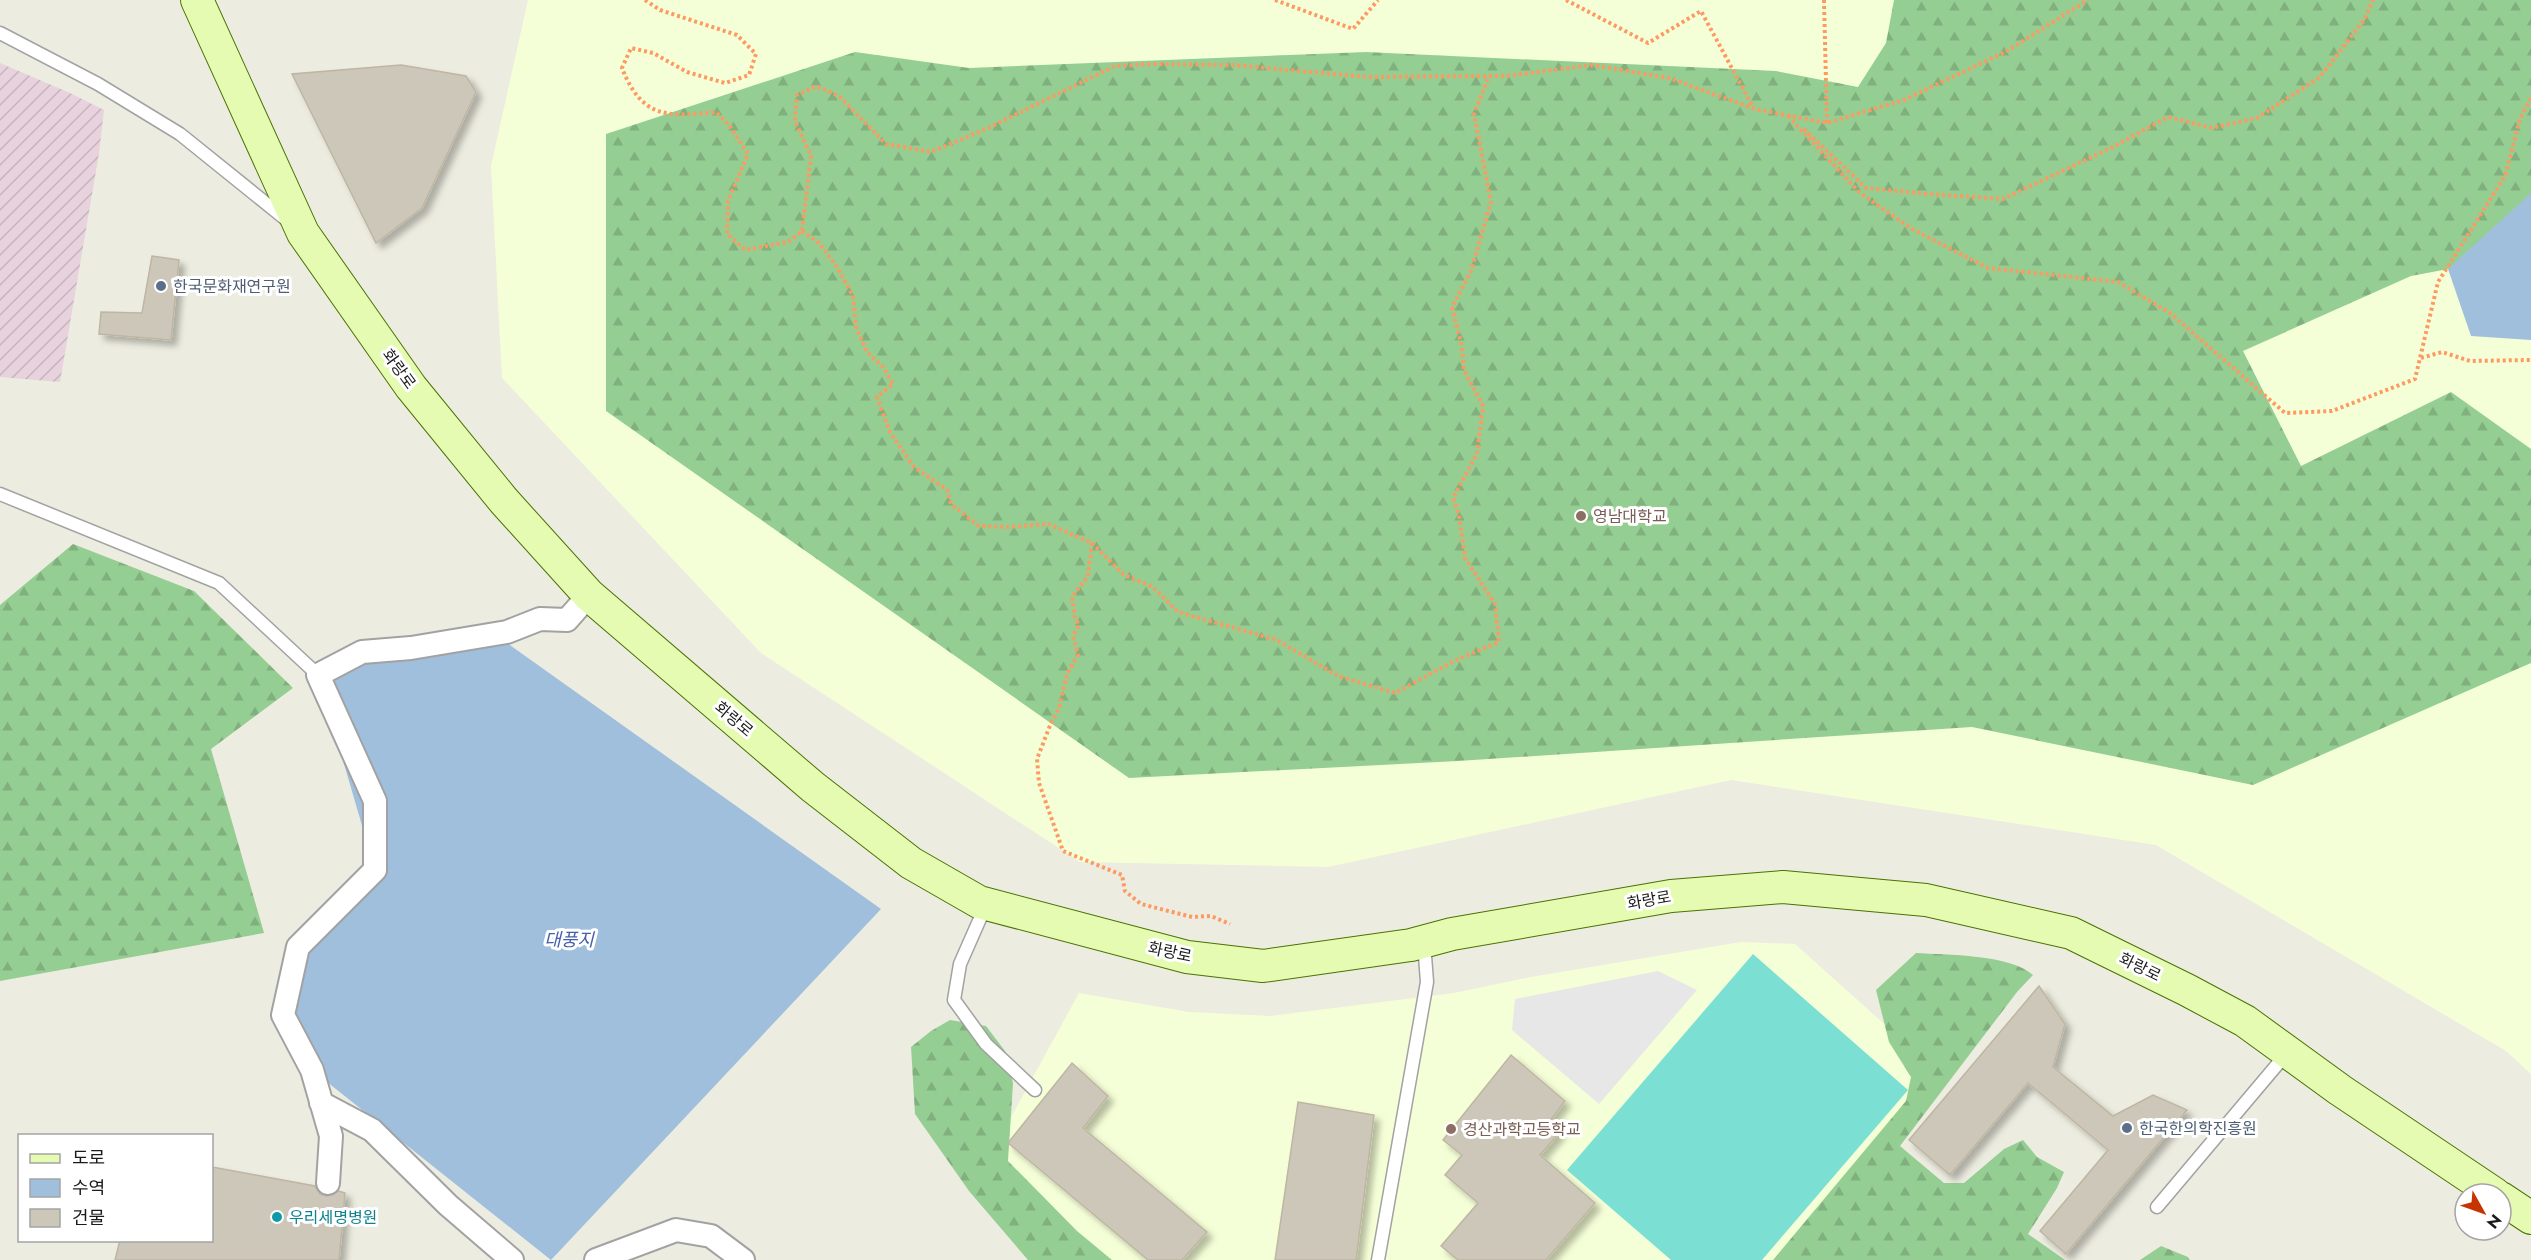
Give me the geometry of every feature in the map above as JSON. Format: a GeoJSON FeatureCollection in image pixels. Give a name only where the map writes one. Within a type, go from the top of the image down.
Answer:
{"type":"FeatureCollection","features":[{"type":"Feature","properties":{"kind":"street","name":"화랑로"},"geometry":{"type":"LineString","coordinates":[[198,0],[303,233],[411,387],[504,501],[589,595],[813,787],[911,863],[978,902],[1187,957],[1263,966],[1424,942],[1452,934],[1671,896],[1783,886],[1926,900],[2071,933],[2246,1021],[2358,1102],[2477,1182]]}},
{"type":"Feature","properties":{"kind":"street"},"geometry":{"type":"LineString","coordinates":[[328,1183],[331,1136],[312,1070],[283,1015],[298,947],[375,870],[375,801],[318,675],[362,652],[411,648],[507,632],[540,619],[567,620],[589,595]]}},
{"type":"Feature","properties":{"kind":"street"},"geometry":{"type":"LineString","coordinates":[[321,1103],[372,1130],[448,1205],[512,1260]]}},
{"type":"Feature","properties":{"kind":"street"},"geometry":{"type":"LineString","coordinates":[[2513,1206],[2531,1218]]}},
{"type":"Feature","properties":{"kind":"street"},"geometry":{"type":"LineString","coordinates":[[596,1260],[676,1230],[711,1236],[742,1260]]}},
{"type":"Feature","properties":{"kind":"lane"},"geometry":{"type":"LineString","coordinates":[[0,33],[98,84],[180,134],[303,233]]}},
{"type":"Feature","properties":{"kind":"lane"},"geometry":{"type":"LineString","coordinates":[[0,494],[219,583],[318,675]]}},
{"type":"Feature","properties":{"kind":"lane"},"geometry":{"type":"LineString","coordinates":[[987,904],[960,964],[954,1000],[986,1044],[1035,1090]]}},
{"type":"Feature","properties":{"kind":"lane"},"geometry":{"type":"LineString","coordinates":[[1378,1260],[1427,982],[1424,942]]}},
{"type":"Feature","properties":{"kind":"lane"},"geometry":{"type":"LineString","coordinates":[[2157,1207],[2288,1052]]}},
{"type":"Feature","properties":{"kind":"path"},"geometry":{"type":"LineString","coordinates":[[645,0],[660,10],[737,35],[756,54],[749,75],[725,83],[687,72],[653,53],[631,48],[622,68],[630,87],[650,109],[678,116],[716,112],[729,125],[748,154],[728,201],[727,234],[745,250],[788,242],[802,231],[811,156],[795,121],[797,95],[816,86],[839,96],[886,144],[930,152],[986,129],[1115,66],[1232,65],[1368,77],[1506,76],[1592,64],[1669,78],[1755,109],[1827,123],[1904,100],[2007,51],[2088,0]]}},
{"type":"Feature","properties":{"kind":"path"},"geometry":{"type":"LineString","coordinates":[[1275,0],[1353,29],[1378,0]]}},
{"type":"Feature","properties":{"kind":"path"},"geometry":{"type":"LineString","coordinates":[[1566,0],[1648,43],[1701,11],[1755,109]]}},
{"type":"Feature","properties":{"kind":"path"},"geometry":{"type":"LineString","coordinates":[[1824,0],[1827,123]]}},
{"type":"Feature","properties":{"kind":"path"},"geometry":{"type":"LineString","coordinates":[[1788,116],[1866,188],[2003,199],[2113,147],[2168,117],[2212,128],[2257,118],[2320,77],[2364,20],[2373,0]]}},
{"type":"Feature","properties":{"kind":"path"},"geometry":{"type":"LineString","coordinates":[[802,231],[825,251],[837,267],[853,296],[856,327],[867,352],[883,367],[893,384],[877,397],[890,432],[913,466],[947,490],[951,504],[979,526],[1007,527],[1048,524],[1092,543],[1124,575],[1153,587],[1179,612],[1277,640],[1338,676],[1395,693],[1456,660],[1498,642],[1495,604],[1465,558],[1459,515],[1453,498],[1477,454],[1483,406],[1464,370],[1462,347],[1452,307],[1471,271],[1491,202],[1474,114],[1489,76]]}},
{"type":"Feature","properties":{"kind":"path"},"geometry":{"type":"LineString","coordinates":[[1788,116],[1860,193],[1912,229],[1988,268],[2118,282],[2170,313],[2285,413],[2332,411],[2415,379],[2438,282],[2505,176],[2520,119],[2531,98]]}},
{"type":"Feature","properties":{"kind":"path"},"geometry":{"type":"LineString","coordinates":[[2420,358],[2442,352],[2470,361],[2531,360]]}},
{"type":"Feature","properties":{"kind":"path"},"geometry":{"type":"LineString","coordinates":[[1092,543],[1088,576],[1072,597],[1075,618],[1079,625],[1073,636],[1078,655],[1067,674],[1059,709],[1037,759],[1039,783],[1063,851],[1122,875],[1125,891],[1141,904],[1192,917],[1211,916],[1230,924]]}},
{"type":"Feature","properties":{"kind":"shaded area","name":"영남대학교"},"geometry":{"type":"Polygon","coordinates":[[[528,0],[2531,0],[2531,1074],[2506,1051],[2156,845],[1731,780],[1328,867],[1080,862],[761,653],[502,378],[491,166],[528,0]]]}},
{"type":"Feature","properties":{"kind":"shaded area"},"geometry":{"type":"Polygon","coordinates":[[[0,63],[104,110],[99,153],[60,382],[0,377],[0,63]]]}},
{"type":"Feature","properties":{"kind":"shaded area","name":"경산과학고등학교"},"geometry":{"type":"Polygon","coordinates":[[[1741,942],[1795,944],[1909,1046],[1925,1097],[1786,1260],[1101,1260],[987,1161],[1079,993],[1189,1012],[1270,1016],[1454,993],[1531,977],[1741,942]]]}},
{"type":"Feature","properties":{"kind":"shaded area"},"geometry":{"type":"Polygon","coordinates":[[[1753,954],[1908,1090],[1762,1260],[1671,1260],[1567,1170],[1753,954]]]}},
{"type":"Feature","properties":{"kind":"shaded area"},"geometry":{"type":"Polygon","coordinates":[[[1658,971],[1697,990],[1599,1104],[1512,1030],[1515,999],[1658,971]]]}},
{"type":"Feature","properties":{"kind":"green space","name":"영남대학교"},"geometry":{"type":"Polygon","coordinates":[[[1894,0],[2531,0],[2531,231],[2448,269],[2411,276],[2243,351],[2301,466],[2451,392],[2531,449],[2531,663],[2253,785],[1972,727],[1458,761],[1129,778],[606,411],[606,134],[855,52],[969,68],[1366,52],[1776,71],[1858,87],[1886,43],[1894,0]]]}},
{"type":"Feature","properties":{"kind":"green space"},"geometry":{"type":"Polygon","coordinates":[[[73,544],[194,591],[293,688],[211,749],[264,933],[0,981],[0,605],[73,544]]]}},
{"type":"Feature","properties":{"kind":"green space"},"geometry":{"type":"Polygon","coordinates":[[[1916,953],[1994,959],[2022,968],[2033,975],[2017,992],[1900,1146],[1944,1183],[1964,1183],[2004,1149],[2023,1140],[2037,1157],[2064,1172],[2057,1188],[2028,1234],[2065,1260],[1773,1260],[1906,1101],[1911,1077],[1889,1042],[1876,990],[1916,953]]]}},
{"type":"Feature","properties":{"kind":"green space"},"geometry":{"type":"Polygon","coordinates":[[[950,1020],[986,1026],[1005,1051],[1013,1083],[1008,1161],[1077,1231],[1112,1260],[1028,1260],[969,1191],[915,1114],[911,1047],[950,1020]]]}},
{"type":"Feature","properties":{"kind":"green space"},"geometry":{"type":"Polygon","coordinates":[[[2161,1246],[2188,1257],[2190,1260],[2140,1260],[2161,1246]]]}},
{"type":"Feature","properties":{"kind":"water"},"geometry":{"type":"Polygon","coordinates":[[[2531,193],[2531,340],[2471,336],[2448,269],[2531,193]]]}},
{"type":"Feature","properties":{"kind":"water","name":"대풍지"},"geometry":{"type":"Polygon","coordinates":[[[483,626],[881,909],[551,1260],[312,1070],[283,1015],[298,947],[375,870],[318,675],[483,626]]]}},
{"type":"Feature","properties":{"kind":"building"},"geometry":{"type":"Polygon","coordinates":[[[401,65],[466,76],[476,92],[422,208],[376,243],[292,74],[401,65]]]}},
{"type":"Feature","properties":{"kind":"building","name":"한국문화재연구원"},"geometry":{"type":"Polygon","coordinates":[[[152,256],[179,260],[171,340],[99,334],[101,312],[142,313],[152,256]]]}},
{"type":"Feature","properties":{"kind":"building","name":"한국한의학진흥원"},"geometry":{"type":"Polygon","coordinates":[[[2039,986],[2065,1024],[2053,1067],[2113,1116],[2153,1095],[2187,1110],[2066,1254],[2040,1231],[2108,1150],[2028,1083],[1950,1175],[1909,1140],[2039,986]]]}},
{"type":"Feature","properties":{"kind":"building"},"geometry":{"type":"Polygon","coordinates":[[[1511,1055],[1565,1101],[1549,1122],[1560,1132],[1540,1155],[1595,1203],[1546,1260],[1458,1260],[1441,1246],[1478,1203],[1445,1175],[1462,1155],[1443,1140],[1511,1055]]]}},
{"type":"Feature","properties":{"kind":"building"},"geometry":{"type":"Polygon","coordinates":[[[1072,1063],[1108,1096],[1083,1128],[1207,1232],[1182,1260],[1148,1260],[1008,1143],[1072,1063]]]}},
{"type":"Feature","properties":{"kind":"building"},"geometry":{"type":"Polygon","coordinates":[[[1298,1102],[1374,1115],[1356,1260],[1275,1260],[1298,1102]]]}},
{"type":"Feature","properties":{"kind":"building","name":"우리세명병원"},"geometry":{"type":"Polygon","coordinates":[[[213,1167],[315,1186],[320,1194],[327,1196],[339,1191],[345,1193],[339,1260],[115,1260],[120,1242],[213,1242],[213,1167]]]}},
{"type":"Feature","properties":{"kind":"place","name":"한국문화재연구원"},"geometry":{"type":"Point","coordinates":[161,286]}},
{"type":"Feature","properties":{"kind":"place","name":"영남대학교"},"geometry":{"type":"Point","coordinates":[1581,516]}},
{"type":"Feature","properties":{"kind":"place","name":"한국한의학진흥원"},"geometry":{"type":"Point","coordinates":[2127,1128]}},
{"type":"Feature","properties":{"kind":"place","name":"경산과학고등학교"},"geometry":{"type":"Point","coordinates":[1451,1129]}},
{"type":"Feature","properties":{"kind":"place","name":"우리세명병원"},"geometry":{"type":"Point","coordinates":[277,1217]}}]}
